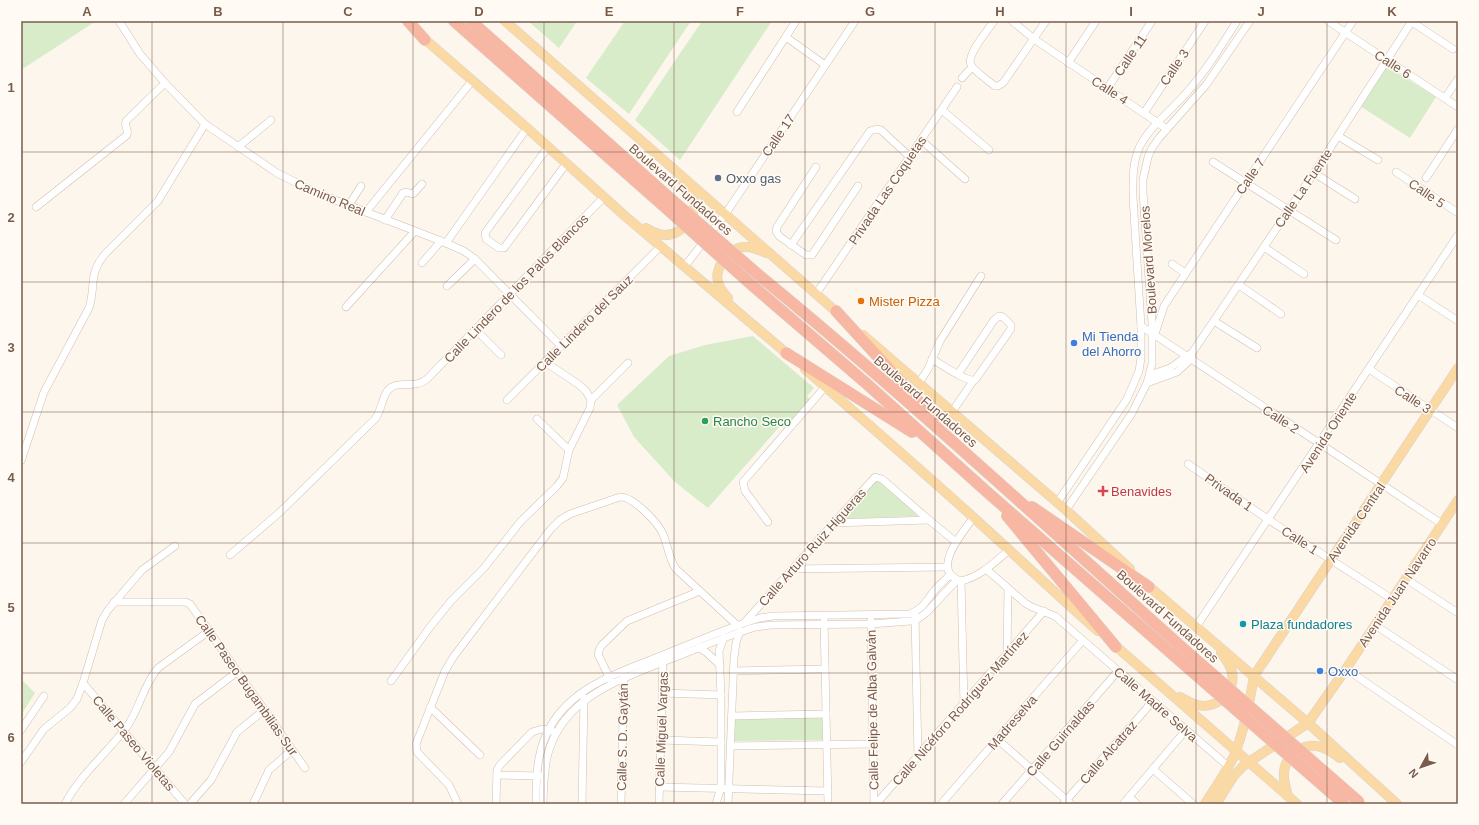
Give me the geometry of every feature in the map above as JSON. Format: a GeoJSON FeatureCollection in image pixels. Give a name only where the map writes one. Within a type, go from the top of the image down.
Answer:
{"type":"FeatureCollection","features":[{"type":"Feature","properties":{"kind":"highway"},"geometry":{"type":"LineString","coordinates":[[408,21],[425,40]]}},
{"type":"Feature","properties":{"kind":"highway","name":"Boulevard Fundadores"},"geometry":{"type":"LineString","coordinates":[[454,21],[670,204],[815,322],[959,448],[1344,804]]}},
{"type":"Feature","properties":{"kind":"highway","name":"Boulevard Fundadores"},"geometry":{"type":"LineString","coordinates":[[471,21],[801,327],[986,491],[1360,803]]}},
{"type":"Feature","properties":{"kind":"highway"},"geometry":{"type":"LineString","coordinates":[[834,309],[959,448]]}},
{"type":"Feature","properties":{"kind":"highway"},"geometry":{"type":"LineString","coordinates":[[786,353],[940,449]]}},
{"type":"Feature","properties":{"kind":"highway"},"geometry":{"type":"LineString","coordinates":[[986,491],[1116,647]]}},
{"type":"Feature","properties":{"kind":"highway"},"geometry":{"type":"LineString","coordinates":[[1009,493],[1045,515],[1149,587]]}},
{"type":"Feature","properties":{"kind":"main road"},"geometry":{"type":"LineString","coordinates":[[404,21],[528,128],[625,216],[686,266],[899,450],[1055,594],[1297,804]]}},
{"type":"Feature","properties":{"kind":"main road"},"geometry":{"type":"LineString","coordinates":[[505,21],[1066,510],[1149,587],[1308,723],[1397,804]]}},
{"type":"Feature","properties":{"kind":"main road"},"geometry":{"type":"LineString","coordinates":[[625,216],[649,229],[666,235],[682,229],[688,222],[693,214],[694,198],[689,189],[664,160]]}},
{"type":"Feature","properties":{"kind":"main road"},"geometry":{"type":"LineString","coordinates":[[737,310],[718,285],[717,276],[721,264],[728,255],[736,248],[750,247],[757,249],[784,265]]}},
{"type":"Feature","properties":{"kind":"main road","name":"Avenida Central"},"geometry":{"type":"LineString","coordinates":[[1254,676],[1458,368]]}},
{"type":"Feature","properties":{"kind":"main road","name":"Avenida Juan Navarro"},"geometry":{"type":"LineString","coordinates":[[1308,723],[1346,669],[1458,500]]}},
{"type":"Feature","properties":{"kind":"main road"},"geometry":{"type":"LineString","coordinates":[[1165,689],[1189,702],[1198,705],[1208,706],[1224,698],[1232,683],[1232,673],[1229,664],[1208,637]]}},
{"type":"Feature","properties":{"kind":"main road"},"geometry":{"type":"LineString","coordinates":[[1206,804],[1229,767],[1236,751],[1250,699],[1254,676]]}},
{"type":"Feature","properties":{"kind":"main road"},"geometry":{"type":"LineString","coordinates":[[1216,804],[1240,769],[1248,762],[1308,723]]}},
{"type":"Feature","properties":{"kind":"main road"},"geometry":{"type":"LineString","coordinates":[[1288,796],[1284,774],[1286,764],[1290,756],[1306,746],[1324,748],[1361,772]]}},
{"type":"Feature","properties":{"kind":"street","name":"Camino Real"},"geometry":{"type":"LineString","coordinates":[[119,21],[140,54],[165,83],[205,124],[277,173],[297,184],[464,251],[475,259],[561,346]]}},
{"type":"Feature","properties":{"kind":"street"},"geometry":{"type":"LineString","coordinates":[[737,112],[796,21]]}},
{"type":"Feature","properties":{"kind":"street","name":"Calle 17"},"geometry":{"type":"LineString","coordinates":[[686,266],[726,213],[855,21]]}},
{"type":"Feature","properties":{"kind":"street"},"geometry":{"type":"LineString","coordinates":[[994,21],[971,54],[970,62],[972,67],[995,86],[1000,85],[1046,21]]}},
{"type":"Feature","properties":{"kind":"street","name":"Calle 4"},"geometry":{"type":"LineString","coordinates":[[1012,21],[1052,52],[1167,129]]}},
{"type":"Feature","properties":{"kind":"street"},"geometry":{"type":"LineString","coordinates":[[1068,63],[1096,21]]}},
{"type":"Feature","properties":{"kind":"street","name":"Calle 11"},"geometry":{"type":"LineString","coordinates":[[1107,89],[1152,21]]}},
{"type":"Feature","properties":{"kind":"street","name":"Calle 3"},"geometry":{"type":"LineString","coordinates":[[1144,113],[1205,21]]}},
{"type":"Feature","properties":{"kind":"street","name":"Boulevard Morelos"},"geometry":{"type":"LineString","coordinates":[[1057,503],[1127,399],[1140,371],[1141,326],[1132,197],[1135,160],[1148,134],[1199,78],[1237,21]]}},
{"type":"Feature","properties":{"kind":"street","name":"Boulevard Morelos"},"geometry":{"type":"LineString","coordinates":[[1066,510],[1132,413],[1150,375],[1154,333],[1143,192],[1145,166],[1152,148],[1206,85],[1250,21]]}},
{"type":"Feature","properties":{"kind":"street","name":"Calle 6"},"geometry":{"type":"LineString","coordinates":[[1328,21],[1458,107]]}},
{"type":"Feature","properties":{"kind":"street","name":"Calle 7"},"geometry":{"type":"LineString","coordinates":[[1154,333],[1164,306],[1185,273],[1353,21]]}},
{"type":"Feature","properties":{"kind":"street"},"geometry":{"type":"LineString","coordinates":[[1412,22],[1453,49]]}},
{"type":"Feature","properties":{"kind":"street","name":"Calle La Fuente"},"geometry":{"type":"LineString","coordinates":[[1147,383],[1177,372],[1190,356],[1314,173],[1412,22]]}},
{"type":"Feature","properties":{"kind":"street"},"geometry":{"type":"LineString","coordinates":[[786,37],[825,65]]}},
{"type":"Feature","properties":{"kind":"street"},"geometry":{"type":"LineString","coordinates":[[962,78],[972,67]]}},
{"type":"Feature","properties":{"kind":"street"},"geometry":{"type":"LineString","coordinates":[[1445,98],[1458,79]]}},
{"type":"Feature","properties":{"kind":"street"},"geometry":{"type":"LineString","coordinates":[[366,212],[472,81]]}},
{"type":"Feature","properties":{"kind":"street"},"geometry":{"type":"LineString","coordinates":[[36,207],[127,135],[125,126],[126,121],[165,83]]}},
{"type":"Feature","properties":{"kind":"street","name":"Privada Las Coquetas"},"geometry":{"type":"LineString","coordinates":[[819,296],[957,87]]}},
{"type":"Feature","properties":{"kind":"street"},"geometry":{"type":"LineString","coordinates":[[942,110],[989,150]]}},
{"type":"Feature","properties":{"kind":"street"},"geometry":{"type":"LineString","coordinates":[[238,147],[271,120]]}},
{"type":"Feature","properties":{"kind":"street"},"geometry":{"type":"LineString","coordinates":[[21,461],[44,392],[89,308],[92,296],[92,281],[98,262],[164,194],[205,124]]}},
{"type":"Feature","properties":{"kind":"street"},"geometry":{"type":"LineString","coordinates":[[422,263],[443,242],[528,128]]}},
{"type":"Feature","properties":{"kind":"street"},"geometry":{"type":"LineString","coordinates":[[791,245],[870,131],[877,129],[881,130],[910,157]]}},
{"type":"Feature","properties":{"kind":"street"},"geometry":{"type":"LineString","coordinates":[[1426,178],[1458,129]]}},
{"type":"Feature","properties":{"kind":"street"},"geometry":{"type":"LineString","coordinates":[[1338,136],[1378,160]]}},
{"type":"Feature","properties":{"kind":"street"},"geometry":{"type":"LineString","coordinates":[[921,140],[965,179]]}},
{"type":"Feature","properties":{"kind":"street"},"geometry":{"type":"LineString","coordinates":[[548,147],[485,233],[486,239],[499,248],[504,248],[566,164]]}},
{"type":"Feature","properties":{"kind":"street"},"geometry":{"type":"LineString","coordinates":[[1213,162],[1336,240]]}},
{"type":"Feature","properties":{"kind":"street"},"geometry":{"type":"LineString","coordinates":[[816,167],[777,227],[777,234],[806,255],[812,255],[858,186]]}},
{"type":"Feature","properties":{"kind":"street","name":"Calle 5"},"geometry":{"type":"LineString","coordinates":[[1396,172],[1458,213]]}},
{"type":"Feature","properties":{"kind":"street"},"geometry":{"type":"LineString","coordinates":[[1314,173],[1355,199]]}},
{"type":"Feature","properties":{"kind":"street"},"geometry":{"type":"LineString","coordinates":[[385,220],[403,193],[406,192],[413,194],[422,184]]}},
{"type":"Feature","properties":{"kind":"street"},"geometry":{"type":"LineString","coordinates":[[348,205],[361,186]]}},
{"type":"Feature","properties":{"kind":"street","name":"Calle Lindero de los Palos Blancos"},"geometry":{"type":"LineString","coordinates":[[230,555],[291,503],[375,419],[380,411],[387,391],[395,386],[419,384],[427,379],[604,197]]}},
{"type":"Feature","properties":{"kind":"street"},"geometry":{"type":"LineString","coordinates":[[346,307],[415,231]]}},
{"type":"Feature","properties":{"kind":"street","name":"Avenida Oriente"},"geometry":{"type":"LineString","coordinates":[[1196,627],[1320,444],[1458,235]]}},
{"type":"Feature","properties":{"kind":"street","name":"Calle Lindero del Sauz"},"geometry":{"type":"LineString","coordinates":[[507,400],[662,246]]}},
{"type":"Feature","properties":{"kind":"street"},"geometry":{"type":"LineString","coordinates":[[1264,247],[1304,274]]}},
{"type":"Feature","properties":{"kind":"street"},"geometry":{"type":"LineString","coordinates":[[447,286],[475,259]]}},
{"type":"Feature","properties":{"kind":"street"},"geometry":{"type":"LineString","coordinates":[[1172,264],[1185,273]]}},
{"type":"Feature","properties":{"kind":"street"},"geometry":{"type":"LineString","coordinates":[[919,383],[928,369],[940,341],[981,276]]}},
{"type":"Feature","properties":{"kind":"street"},"geometry":{"type":"LineString","coordinates":[[1239,285],[1281,314]]}},
{"type":"Feature","properties":{"kind":"street"},"geometry":{"type":"LineString","coordinates":[[1418,295],[1458,321]]}},
{"type":"Feature","properties":{"kind":"street"},"geometry":{"type":"LineString","coordinates":[[952,412],[973,381],[980,375],[1011,329],[1012,325],[1003,317],[999,316],[994,320],[958,374]]}},
{"type":"Feature","properties":{"kind":"street"},"geometry":{"type":"LineString","coordinates":[[1214,322],[1257,348]]}},
{"type":"Feature","properties":{"kind":"street","name":"Calle 2"},"geometry":{"type":"LineString","coordinates":[[1141,326],[1190,356],[1442,524]]}},
{"type":"Feature","properties":{"kind":"street"},"geometry":{"type":"LineString","coordinates":[[476,330],[501,355]]}},
{"type":"Feature","properties":{"kind":"street","name":"Calle La Fuente"},"geometry":{"type":"LineString","coordinates":[[1150,375],[1170,368],[1190,356]]}},
{"type":"Feature","properties":{"kind":"street"},"geometry":{"type":"LineString","coordinates":[[932,359],[973,381]]}},
{"type":"Feature","properties":{"kind":"street"},"geometry":{"type":"LineString","coordinates":[[545,362],[578,384],[591,400]]}},
{"type":"Feature","properties":{"kind":"street"},"geometry":{"type":"LineString","coordinates":[[391,681],[451,601],[484,568],[521,521],[560,482],[565,472],[569,450],[590,408],[591,400],[628,363]]}},
{"type":"Feature","properties":{"kind":"street","name":"Calle 3"},"geometry":{"type":"LineString","coordinates":[[1369,369],[1458,428]]}},
{"type":"Feature","properties":{"kind":"street"},"geometry":{"type":"LineString","coordinates":[[768,522],[745,491],[743,482],[825,387]]}},
{"type":"Feature","properties":{"kind":"street"},"geometry":{"type":"LineString","coordinates":[[537,419],[569,450]]}},
{"type":"Feature","properties":{"kind":"street","name":"Privada 1"},"geometry":{"type":"LineString","coordinates":[[1188,464],[1269,520]]}},
{"type":"Feature","properties":{"kind":"street","name":"Calle Arturo Ruiz Higueras"},"geometry":{"type":"LineString","coordinates":[[741,627],[873,479],[877,477],[882,478],[929,520]]}},
{"type":"Feature","properties":{"kind":"street"},"geometry":{"type":"LineString","coordinates":[[458,804],[449,785],[416,750],[416,744],[445,672],[454,656],[550,530],[565,516],[620,497],[628,498],[640,507],[661,530],[671,560],[680,573],[741,627]]}},
{"type":"Feature","properties":{"kind":"street"},"geometry":{"type":"LineString","coordinates":[[959,580],[950,575],[947,567],[948,561],[956,542],[974,518]]}},
{"type":"Feature","properties":{"kind":"street"},"geometry":{"type":"LineString","coordinates":[[833,523],[929,520],[956,542]]}},
{"type":"Feature","properties":{"kind":"street","name":"Calle 1"},"geometry":{"type":"LineString","coordinates":[[1269,520],[1392,599]]}},
{"type":"Feature","properties":{"kind":"street"},"geometry":{"type":"LineString","coordinates":[[21,762],[44,729],[74,704],[84,683],[102,620],[114,602],[142,570],[175,546]]}},
{"type":"Feature","properties":{"kind":"street"},"geometry":{"type":"LineString","coordinates":[[536,804],[541,776],[556,733],[584,699],[624,670],[699,648],[722,639],[741,627],[766,617],[824,619],[871,624],[916,620],[931,608],[959,580],[973,577],[986,569],[1009,550]]}},
{"type":"Feature","properties":{"kind":"street"},"geometry":{"type":"LineString","coordinates":[[792,569],[947,567]]}},
{"type":"Feature","properties":{"kind":"street","name":"Calle Madre Selva"},"geometry":{"type":"LineString","coordinates":[[986,569],[1025,603],[1055,616],[1229,767]]}},
{"type":"Feature","properties":{"kind":"street"},"geometry":{"type":"LineString","coordinates":[[543,804],[539,758],[549,730],[562,710],[584,690],[611,680],[624,678],[663,658],[730,629],[871,615],[902,615],[915,612],[924,606],[934,591],[950,575]]}},
{"type":"Feature","properties":{"kind":"street"},"geometry":{"type":"LineString","coordinates":[[1406,578],[1458,613]]}},
{"type":"Feature","properties":{"kind":"street"},"geometry":{"type":"LineString","coordinates":[[959,580],[964,705]]}},
{"type":"Feature","properties":{"kind":"street"},"geometry":{"type":"LineString","coordinates":[[1007,654],[1008,589]]}},
{"type":"Feature","properties":{"kind":"street"},"geometry":{"type":"LineString","coordinates":[[611,680],[598,654],[602,645],[618,628],[632,618],[700,591]]}},
{"type":"Feature","properties":{"kind":"street","name":"Calle Paseo Bugambilias Sur"},"geometry":{"type":"LineString","coordinates":[[114,602],[188,602],[305,768]]}},
{"type":"Feature","properties":{"kind":"street","name":"Calle Nicéforo Rodríguez Martínez"},"geometry":{"type":"LineString","coordinates":[[875,804],[964,705],[1044,611]]}},
{"type":"Feature","properties":{"kind":"street"},"geometry":{"type":"LineString","coordinates":[[915,612],[918,757]]}},
{"type":"Feature","properties":{"kind":"street","name":"Calle Felipe de Alba Galván"},"geometry":{"type":"LineString","coordinates":[[871,615],[875,804]]}},
{"type":"Feature","properties":{"kind":"street"},"geometry":{"type":"LineString","coordinates":[[824,619],[828,804]]}},
{"type":"Feature","properties":{"kind":"street"},"geometry":{"type":"LineString","coordinates":[[1375,625],[1458,680]]}},
{"type":"Feature","properties":{"kind":"street"},"geometry":{"type":"LineString","coordinates":[[728,804],[733,671],[735,650],[741,627]]}},
{"type":"Feature","properties":{"kind":"street"},"geometry":{"type":"LineString","coordinates":[[716,804],[720,790],[721,742],[719,651],[722,639],[730,629]]}},
{"type":"Feature","properties":{"kind":"street"},"geometry":{"type":"LineString","coordinates":[[65,804],[77,783],[131,720],[153,675],[158,668],[209,631]]}},
{"type":"Feature","properties":{"kind":"street","name":"Madreselva"},"geometry":{"type":"LineString","coordinates":[[941,804],[1083,640]]}},
{"type":"Feature","properties":{"kind":"street"},"geometry":{"type":"LineString","coordinates":[[699,648],[706,652],[720,666]]}},
{"type":"Feature","properties":{"kind":"street","name":"Calle Miguel Vargas"},"geometry":{"type":"LineString","coordinates":[[659,804],[663,658]]}},
{"type":"Feature","properties":{"kind":"street"},"geometry":{"type":"LineString","coordinates":[[1346,669],[1458,744]]}},
{"type":"Feature","properties":{"kind":"street","name":"Calle S. D. Gaytán"},"geometry":{"type":"LineString","coordinates":[[621,804],[624,670]]}},
{"type":"Feature","properties":{"kind":"street"},"geometry":{"type":"LineString","coordinates":[[733,671],[825,670]]}},
{"type":"Feature","properties":{"kind":"street","name":"Calle Guirnaldas"},"geometry":{"type":"LineString","coordinates":[[1002,804],[1118,671]]}},
{"type":"Feature","properties":{"kind":"street"},"geometry":{"type":"LineString","coordinates":[[124,804],[173,746],[194,704],[237,672]]}},
{"type":"Feature","properties":{"kind":"street","name":"Calle Paseo Violetas"},"geometry":{"type":"LineString","coordinates":[[84,683],[185,804]]}},
{"type":"Feature","properties":{"kind":"street"},"geometry":{"type":"LineString","coordinates":[[582,804],[584,690]]}},
{"type":"Feature","properties":{"kind":"street"},"geometry":{"type":"LineString","coordinates":[[662,693],[721,696]]}},
{"type":"Feature","properties":{"kind":"street"},"geometry":{"type":"LineString","coordinates":[[21,730],[44,696]]}},
{"type":"Feature","properties":{"kind":"street","name":"Calle Alcatraz"},"geometry":{"type":"LineString","coordinates":[[1067,803],[1153,701]]}},
{"type":"Feature","properties":{"kind":"street"},"geometry":{"type":"LineString","coordinates":[[430,707],[480,755]]}},
{"type":"Feature","properties":{"kind":"street"},"geometry":{"type":"LineString","coordinates":[[190,804],[211,780],[237,732],[264,710]]}},
{"type":"Feature","properties":{"kind":"street"},"geometry":{"type":"LineString","coordinates":[[732,716],[826,714]]}},
{"type":"Feature","properties":{"kind":"street"},"geometry":{"type":"LineString","coordinates":[[496,804],[497,775],[500,764],[532,732],[542,729],[556,733]]}},
{"type":"Feature","properties":{"kind":"street"},"geometry":{"type":"LineString","coordinates":[[1122,804],[1186,730]]}},
{"type":"Feature","properties":{"kind":"street"},"geometry":{"type":"LineString","coordinates":[[997,739],[1067,803]]}},
{"type":"Feature","properties":{"kind":"street"},"geometry":{"type":"LineString","coordinates":[[661,740],[721,742]]}},
{"type":"Feature","properties":{"kind":"street"},"geometry":{"type":"LineString","coordinates":[[731,746],[873,744]]}},
{"type":"Feature","properties":{"kind":"street"},"geometry":{"type":"LineString","coordinates":[[253,804],[269,770],[292,750]]}},
{"type":"Feature","properties":{"kind":"street"},"geometry":{"type":"LineString","coordinates":[[1153,769],[1193,804]]}},
{"type":"Feature","properties":{"kind":"street"},"geometry":{"type":"LineString","coordinates":[[497,775],[541,776]]}},
{"type":"Feature","properties":{"kind":"street"},"geometry":{"type":"LineString","coordinates":[[660,788],[828,791]]}},
{"type":"Feature","properties":{"kind":"street"},"geometry":{"type":"LineString","coordinates":[[1129,797],[1137,804]]}},
{"type":"Feature","properties":{"kind":"green space"},"geometry":{"type":"Polygon","coordinates":[[[21,21],[96,21],[21,70],[21,21]]]}},
{"type":"Feature","properties":{"kind":"green space"},"geometry":{"type":"Polygon","coordinates":[[[528,21],[577,21],[559,48],[528,21]]]}},
{"type":"Feature","properties":{"kind":"green space"},"geometry":{"type":"Polygon","coordinates":[[[625,21],[691,21],[629,114],[586,78],[625,21]]]}},
{"type":"Feature","properties":{"kind":"green space"},"geometry":{"type":"Polygon","coordinates":[[[702,21],[772,21],[680,160],[635,120],[702,21]]]}},
{"type":"Feature","properties":{"kind":"green space"},"geometry":{"type":"Polygon","coordinates":[[[1386,66],[1436,97],[1410,138],[1360,106],[1386,66]]]}},
{"type":"Feature","properties":{"kind":"green space","name":"Rancho Seco"},"geometry":{"type":"Polygon","coordinates":[[[753,336],[814,388],[807,396],[811,400],[793,420],[788,417],[708,508],[675,482],[634,437],[617,405],[669,356],[705,345],[753,336]]]}},
{"type":"Feature","properties":{"kind":"green space"},"geometry":{"type":"Polygon","coordinates":[[[877,479],[918,516],[843,519],[877,479]]]}},
{"type":"Feature","properties":{"kind":"green space"},"geometry":{"type":"Polygon","coordinates":[[[21,679],[35,693],[21,715],[21,679]]]}},
{"type":"Feature","properties":{"kind":"green space"},"geometry":{"type":"Polygon","coordinates":[[[822,716],[823,740],[734,741],[735,718],[822,716]]]}},
{"type":"Feature","properties":{"kind":"place","name":"Oxxo gas"},"geometry":{"type":"Point","coordinates":[718,178]}},
{"type":"Feature","properties":{"kind":"place","name":"Mister Pizza"},"geometry":{"type":"Point","coordinates":[861,301]}},
{"type":"Feature","properties":{"kind":"place","name":"Mi Tienda del Ahorro"},"geometry":{"type":"Point","coordinates":[1074,343]}},
{"type":"Feature","properties":{"kind":"place","name":"Rancho Seco"},"geometry":{"type":"Point","coordinates":[705,421]}},
{"type":"Feature","properties":{"kind":"place","name":"Benavides"},"geometry":{"type":"Point","coordinates":[1103,491]}},
{"type":"Feature","properties":{"kind":"place","name":"Plaza fundadores"},"geometry":{"type":"Point","coordinates":[1243,624]}},
{"type":"Feature","properties":{"kind":"place","name":"Oxxo"},"geometry":{"type":"Point","coordinates":[1320,671]}}]}
